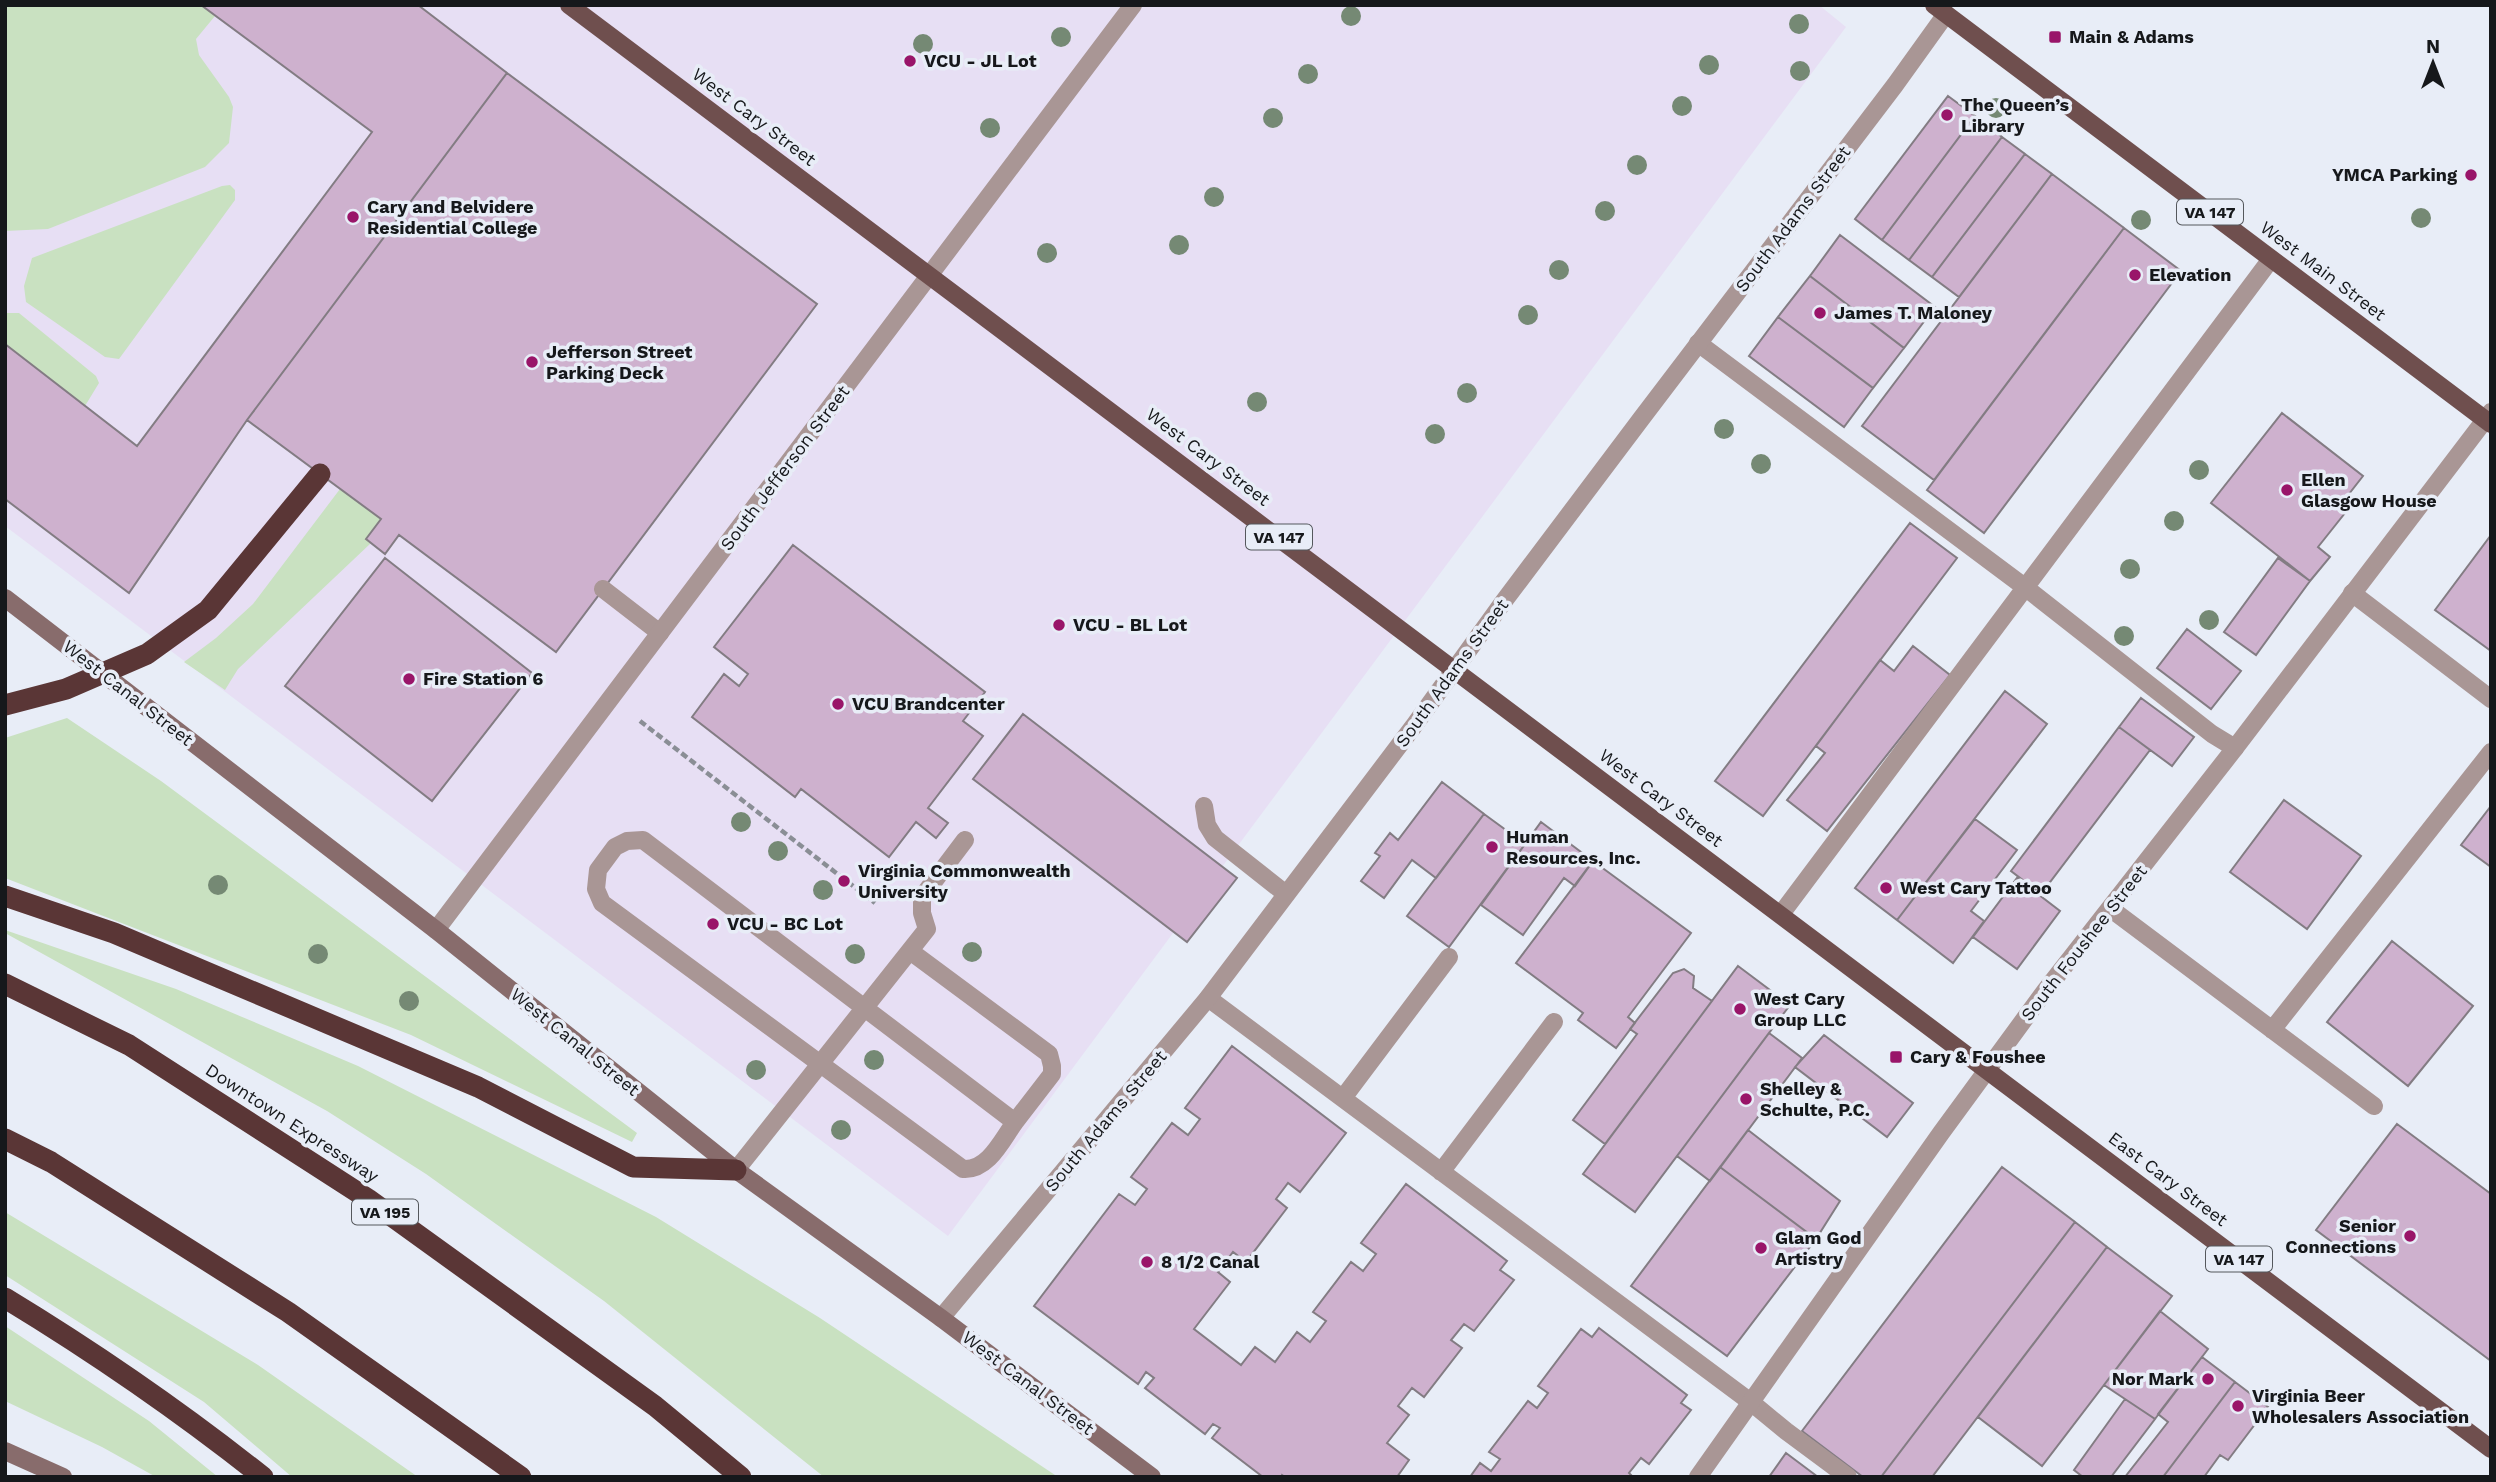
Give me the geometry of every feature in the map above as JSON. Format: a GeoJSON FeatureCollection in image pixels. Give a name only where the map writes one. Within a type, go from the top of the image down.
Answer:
{"type":"FeatureCollection","features":[{"type":"Feature","properties":{"kind":"highway"},"geometry":{"type":"LineString","coordinates":[[5,705],[66,689],[147,654],[208,610],[320,474]]}},
{"type":"Feature","properties":{"kind":"highway"},"geometry":{"type":"LineString","coordinates":[[5,896],[114,933],[478,1087],[633,1167],[736,1171]]}},
{"type":"Feature","properties":{"kind":"highway","name":"Downtown Expressway"},"geometry":{"type":"LineString","coordinates":[[5,984],[129,1045],[368,1199],[655,1406],[741,1477]]}},
{"type":"Feature","properties":{"kind":"highway"},"geometry":{"type":"LineString","coordinates":[[5,1139],[51,1162],[288,1312],[521,1477]]}},
{"type":"Feature","properties":{"kind":"highway"},"geometry":{"type":"LineString","coordinates":[[5,1298],[47,1323],[201,1428],[263,1477]]}},
{"type":"Feature","properties":{"kind":"main road","name":"West Cary Street"},"geometry":{"type":"LineString","coordinates":[[569,5],[1988,1070]]}},
{"type":"Feature","properties":{"kind":"main road","name":"West Main Street"},"geometry":{"type":"LineString","coordinates":[[1944,8],[2271,259],[2489,419]]}},
{"type":"Feature","properties":{"kind":"main road","name":"West Canal Street"},"geometry":{"type":"LineString","coordinates":[[5,598],[436,930],[736,1171],[941,1318],[1152,1477]]}},
{"type":"Feature","properties":{"kind":"main road","name":"East Cary Street"},"geometry":{"type":"LineString","coordinates":[[1988,1070],[2491,1449]]}},
{"type":"Feature","properties":{"kind":"main road"},"geometry":{"type":"LineString","coordinates":[[5,1451],[62,1477]]}},
{"type":"Feature","properties":{"kind":"street","name":"South Jefferson Street"},"geometry":{"type":"LineString","coordinates":[[436,930],[1133,5]]}},
{"type":"Feature","properties":{"kind":"street","name":"South Adams Street"},"geometry":{"type":"LineString","coordinates":[[941,1318],[1208,998],[1698,343],[1895,85],[1944,8]]}},
{"type":"Feature","properties":{"kind":"street"},"geometry":{"type":"LineString","coordinates":[[1781,914],[2271,259]]}},
{"type":"Feature","properties":{"kind":"street"},"geometry":{"type":"LineString","coordinates":[[1698,343],[2235,748]]}},
{"type":"Feature","properties":{"kind":"street","name":"South Foushee Street"},"geometry":{"type":"LineString","coordinates":[[1698,1477],[2045,992],[2489,419]]}},
{"type":"Feature","properties":{"kind":"street"},"geometry":{"type":"LineString","coordinates":[[603,589],[660,634]]}},
{"type":"Feature","properties":{"kind":"street"},"geometry":{"type":"LineString","coordinates":[[2352,593],[2491,699]]}},
{"type":"Feature","properties":{"kind":"street"},"geometry":{"type":"LineString","coordinates":[[2272,1030],[2491,752]]}},
{"type":"Feature","properties":{"kind":"street"},"geometry":{"type":"LineString","coordinates":[[1204,806],[1208,825],[1215,838],[1286,894]]}},
{"type":"Feature","properties":{"kind":"street"},"geometry":{"type":"LineString","coordinates":[[910,951],[1049,1054],[1052,1074],[982,1166],[973,1170],[963,1169],[602,904],[596,889],[598,870],[615,847],[627,841],[643,840],[1015,1122]]}},
{"type":"Feature","properties":{"kind":"street"},"geometry":{"type":"LineString","coordinates":[[736,1171],[927,929],[922,913],[922,897],[965,840]]}},
{"type":"Feature","properties":{"kind":"street"},"geometry":{"type":"LineString","coordinates":[[2111,909],[2374,1106]]}},
{"type":"Feature","properties":{"kind":"street"},"geometry":{"type":"LineString","coordinates":[[1343,1098],[1449,957]]}},
{"type":"Feature","properties":{"kind":"street"},"geometry":{"type":"LineString","coordinates":[[1208,998],[1848,1477]]}},
{"type":"Feature","properties":{"kind":"street"},"geometry":{"type":"LineString","coordinates":[[1441,1172],[1553,1022]]}},
{"type":"Feature","properties":{"kind":"path"},"geometry":{"type":"LineString","coordinates":[[640,721],[875,903]]}},
{"type":"Feature","properties":{"kind":"shaded area","name":"Virginia Commonwealth University"},"geometry":{"type":"Polygon","coordinates":[[[5,5],[1819,5],[1846,27],[948,1236],[5,526],[5,5]]]}},
{"type":"Feature","properties":{"kind":"green space"},"geometry":{"type":"Polygon","coordinates":[[[5,5],[201,5],[215,16],[196,39],[199,55],[229,97],[233,107],[229,143],[205,167],[48,229],[5,231],[5,5]]]}},
{"type":"Feature","properties":{"kind":"green space"},"geometry":{"type":"Polygon","coordinates":[[[230,185],[235,190],[235,200],[119,359],[105,357],[26,302],[24,286],[32,258],[230,185]]]}},
{"type":"Feature","properties":{"kind":"green space"},"geometry":{"type":"Polygon","coordinates":[[[5,313],[19,313],[96,376],[99,383],[85,406],[5,344],[5,313]]]}},
{"type":"Feature","properties":{"kind":"green space"},"geometry":{"type":"Polygon","coordinates":[[[340,489],[381,519],[366,539],[371,543],[238,669],[225,690],[184,662],[216,638],[253,604],[340,489]]]}},
{"type":"Feature","properties":{"kind":"green space"},"geometry":{"type":"Polygon","coordinates":[[[67,718],[161,781],[637,1133],[632,1142],[411,1035],[5,878],[5,738],[67,718]]]}},
{"type":"Feature","properties":{"kind":"green space"},"geometry":{"type":"Polygon","coordinates":[[[5,930],[176,989],[358,1066],[656,1217],[820,1318],[1058,1477],[824,1477],[604,1301],[426,1174],[327,1111],[5,933],[5,930]]]}},
{"type":"Feature","properties":{"kind":"green space"},"geometry":{"type":"Polygon","coordinates":[[[5,1212],[258,1365],[418,1477],[292,1477],[204,1402],[5,1275],[5,1212]]]}},
{"type":"Feature","properties":{"kind":"green space"},"geometry":{"type":"Polygon","coordinates":[[[5,1326],[149,1421],[218,1477],[156,1477],[102,1447],[5,1401],[5,1326]]]}},
{"type":"Feature","properties":{"kind":"building","name":"Cary and Belvidere Residential College"},"geometry":{"type":"Polygon","coordinates":[[[201,5],[418,5],[507,73],[247,420],[129,593],[5,499],[5,344],[137,446],[372,132],[201,5]]]}},
{"type":"Feature","properties":{"kind":"building","name":"Jefferson Street Parking Deck"},"geometry":{"type":"Polygon","coordinates":[[[507,73],[817,304],[556,652],[399,535],[385,554],[366,539],[381,519],[247,420],[507,73]]]}},
{"type":"Feature","properties":{"kind":"building"},"geometry":{"type":"Polygon","coordinates":[[[1948,96],[1975,116],[1882,240],[1855,219],[1948,96]]]}},
{"type":"Feature","properties":{"kind":"building"},"geometry":{"type":"Polygon","coordinates":[[[1975,116],[2002,137],[1909,260],[1882,240],[1975,116]]]}},
{"type":"Feature","properties":{"kind":"building"},"geometry":{"type":"Polygon","coordinates":[[[2002,137],[2025,154],[1932,277],[1909,260],[2002,137]]]}},
{"type":"Feature","properties":{"kind":"building"},"geometry":{"type":"Polygon","coordinates":[[[2025,154],[2052,174],[1959,297],[1932,277],[2025,154]]]}},
{"type":"Feature","properties":{"kind":"building"},"geometry":{"type":"Polygon","coordinates":[[[2052,174],[2124,228],[1934,480],[1862,426],[2052,174]]]}},
{"type":"Feature","properties":{"kind":"building"},"geometry":{"type":"Polygon","coordinates":[[[2124,228],[2181,271],[1984,533],[1927,490],[2124,228]]]}},
{"type":"Feature","properties":{"kind":"building"},"geometry":{"type":"Polygon","coordinates":[[[1840,235],[1935,307],[1904,348],[1810,276],[1840,235]]]}},
{"type":"Feature","properties":{"kind":"building"},"geometry":{"type":"Polygon","coordinates":[[[1810,276],[1904,348],[1873,388],[1778,317],[1810,276]]]}},
{"type":"Feature","properties":{"kind":"building"},"geometry":{"type":"Polygon","coordinates":[[[1778,317],[1873,388],[1844,427],[1749,356],[1778,317]]]}},
{"type":"Feature","properties":{"kind":"building","name":"Ellen Glasgow House"},"geometry":{"type":"Polygon","coordinates":[[[2282,413],[2363,476],[2338,508],[2345,513],[2318,547],[2330,557],[2310,581],[2211,503],[2282,413]]]}},
{"type":"Feature","properties":{"kind":"building"},"geometry":{"type":"Polygon","coordinates":[[[1910,523],[1957,558],[1763,816],[1715,781],[1910,523]]]}},
{"type":"Feature","properties":{"kind":"building"},"geometry":{"type":"Polygon","coordinates":[[[2491,535],[2491,651],[2435,610],[2491,535]]]}},
{"type":"Feature","properties":{"kind":"building","name":"VCU Brandcenter"},"geometry":{"type":"Polygon","coordinates":[[[793,545],[985,692],[963,721],[983,736],[928,808],[948,823],[936,838],[916,822],[889,857],[801,789],[795,797],[692,717],[724,674],[739,686],[748,674],[714,647],[793,545]]]}},
{"type":"Feature","properties":{"kind":"building","name":"Fire Station 6"},"geometry":{"type":"Polygon","coordinates":[[[385,558],[532,673],[432,801],[285,686],[385,558]]]}},
{"type":"Feature","properties":{"kind":"building"},"geometry":{"type":"Polygon","coordinates":[[[2278,558],[2310,581],[2256,655],[2224,632],[2278,558]]]}},
{"type":"Feature","properties":{"kind":"building"},"geometry":{"type":"Polygon","coordinates":[[[2187,629],[2241,671],[2211,709],[2157,668],[2187,629]]]}},
{"type":"Feature","properties":{"kind":"building"},"geometry":{"type":"Polygon","coordinates":[[[1913,646],[1950,675],[1827,831],[1787,800],[1825,753],[1816,746],[1880,660],[1894,671],[1913,646]]]}},
{"type":"Feature","properties":{"kind":"building"},"geometry":{"type":"Polygon","coordinates":[[[2005,691],[2047,724],[1897,920],[1855,888],[2005,691]]]}},
{"type":"Feature","properties":{"kind":"building"},"geometry":{"type":"Polygon","coordinates":[[[2141,698],[2194,737],[2172,766],[2119,727],[2141,698]]]}},
{"type":"Feature","properties":{"kind":"building"},"geometry":{"type":"Polygon","coordinates":[[[1023,714],[1237,878],[1187,942],[973,779],[1023,714]]]}},
{"type":"Feature","properties":{"kind":"building"},"geometry":{"type":"Polygon","coordinates":[[[2119,727],[2150,750],[2041,894],[2011,871],[2119,727]]]}},
{"type":"Feature","properties":{"kind":"building"},"geometry":{"type":"Polygon","coordinates":[[[1442,782],[1484,814],[1436,878],[1412,860],[1384,898],[1361,881],[1380,856],[1375,853],[1390,833],[1398,840],[1442,782]]]}},
{"type":"Feature","properties":{"kind":"building"},"geometry":{"type":"Polygon","coordinates":[[[2284,800],[2361,856],[2307,929],[2230,872],[2284,800]]]}},
{"type":"Feature","properties":{"kind":"building"},"geometry":{"type":"Polygon","coordinates":[[[2491,806],[2491,867],[2461,845],[2491,806]]]}},
{"type":"Feature","properties":{"kind":"building"},"geometry":{"type":"Polygon","coordinates":[[[1484,814],[1525,844],[1449,947],[1407,916],[1484,814]]]}},
{"type":"Feature","properties":{"kind":"building"},"geometry":{"type":"Polygon","coordinates":[[[1975,819],[2017,850],[1971,911],[1984,921],[1953,963],[1897,920],[1975,819]]]}},
{"type":"Feature","properties":{"kind":"building"},"geometry":{"type":"Polygon","coordinates":[[[1541,822],[1593,861],[1575,886],[1564,878],[1523,935],[1481,905],[1541,822]]]}},
{"type":"Feature","properties":{"kind":"building"},"geometry":{"type":"Polygon","coordinates":[[[1593,861],[1691,933],[1628,1017],[1635,1023],[1616,1048],[1578,1020],[1583,1013],[1516,963],[1593,861]]]}},
{"type":"Feature","properties":{"kind":"building"},"geometry":{"type":"Polygon","coordinates":[[[2017,878],[2060,911],[2017,969],[1973,937],[2017,878]]]}},
{"type":"Feature","properties":{"kind":"building"},"geometry":{"type":"Polygon","coordinates":[[[2392,941],[2473,1006],[2408,1086],[2327,1022],[2392,941]]]}},
{"type":"Feature","properties":{"kind":"building"},"geometry":{"type":"Polygon","coordinates":[[[1738,966],[1790,1005],[1635,1212],[1583,1174],[1738,966]]]}},
{"type":"Feature","properties":{"kind":"building"},"geometry":{"type":"Polygon","coordinates":[[[1684,969],[1694,976],[1693,988],[1712,1001],[1605,1144],[1573,1120],[1637,1034],[1630,1029],[1673,973],[1684,969]]]}},
{"type":"Feature","properties":{"kind":"building","name":"Shelley & Schulte, P.C."},"geometry":{"type":"Polygon","coordinates":[[[1769,1033],[1802,1058],[1710,1181],[1677,1156],[1769,1033]]]}},
{"type":"Feature","properties":{"kind":"building"},"geometry":{"type":"Polygon","coordinates":[[[1824,1035],[1913,1103],[1887,1137],[1795,1067],[1824,1035]]]}},
{"type":"Feature","properties":{"kind":"building","name":"8 1/2 Canal"},"geometry":{"type":"Polygon","coordinates":[[[1232,1046],[1346,1133],[1300,1192],[1288,1183],[1276,1199],[1287,1208],[1246,1262],[1233,1252],[1218,1272],[1230,1282],[1194,1329],[1241,1365],[1255,1347],[1275,1362],[1297,1332],[1310,1342],[1326,1321],[1313,1312],[1351,1262],[1363,1271],[1376,1254],[1361,1243],[1406,1184],[1507,1261],[1500,1270],[1514,1280],[1474,1331],[1464,1324],[1451,1340],[1462,1348],[1424,1397],[1412,1388],[1398,1406],[1409,1415],[1387,1443],[1409,1460],[1397,1477],[1263,1477],[1212,1438],[1220,1428],[1213,1424],[1205,1434],[1145,1388],[1154,1378],[1146,1372],[1138,1384],[1034,1306],[1119,1194],[1135,1205],[1147,1189],[1131,1177],[1172,1123],[1188,1135],[1200,1119],[1185,1108],[1232,1046]]]}},
{"type":"Feature","properties":{"kind":"building"},"geometry":{"type":"Polygon","coordinates":[[[2397,1124],[2491,1194],[2491,1361],[2316,1230],[2397,1124]]]}},
{"type":"Feature","properties":{"kind":"building"},"geometry":{"type":"Polygon","coordinates":[[[1748,1130],[1840,1201],[1816,1239],[1720,1167],[1748,1130]]]}},
{"type":"Feature","properties":{"kind":"building"},"geometry":{"type":"Polygon","coordinates":[[[1720,1167],[1816,1239],[1727,1356],[1631,1286],[1720,1167]]]}},
{"type":"Feature","properties":{"kind":"building"},"geometry":{"type":"Polygon","coordinates":[[[2002,1167],[2075,1222],[1881,1477],[1863,1477],[1802,1431],[2002,1167]]]}},
{"type":"Feature","properties":{"kind":"building"},"geometry":{"type":"Polygon","coordinates":[[[2075,1222],[2107,1247],[1932,1477],[1881,1477],[2075,1222]]]}},
{"type":"Feature","properties":{"kind":"building"},"geometry":{"type":"Polygon","coordinates":[[[2107,1247],[2172,1296],[2042,1466],[1978,1417],[2107,1247]]]}},
{"type":"Feature","properties":{"kind":"building"},"geometry":{"type":"Polygon","coordinates":[[[2160,1311],[2208,1349],[2155,1419],[2104,1385],[2160,1311]]]}},
{"type":"Feature","properties":{"kind":"building"},"geometry":{"type":"Polygon","coordinates":[[[1599,1328],[1687,1395],[1681,1403],[1691,1410],[1649,1464],[1641,1458],[1629,1473],[1633,1477],[1470,1477],[1480,1463],[1491,1471],[1500,1459],[1489,1452],[1528,1401],[1537,1408],[1548,1393],[1538,1386],[1581,1329],[1592,1337],[1599,1328]]]}},
{"type":"Feature","properties":{"kind":"building"},"geometry":{"type":"Polygon","coordinates":[[[2202,1357],[2235,1382],[2163,1477],[2125,1477],[2168,1422],[2158,1414],[2202,1357]]]}},
{"type":"Feature","properties":{"kind":"building"},"geometry":{"type":"Polygon","coordinates":[[[2235,1382],[2268,1407],[2228,1460],[2220,1455],[2204,1477],[2163,1477],[2235,1382]]]}},
{"type":"Feature","properties":{"kind":"building"},"geometry":{"type":"Polygon","coordinates":[[[2125,1399],[2155,1419],[2111,1477],[2083,1477],[2074,1470],[2125,1399]]]}},
{"type":"Feature","properties":{"kind":"building"},"geometry":{"type":"Polygon","coordinates":[[[1786,1453],[1818,1477],[1769,1477],[1786,1453]]]}},
{"type":"Feature","properties":{"kind":"place","name":"Main & Adams"},"geometry":{"type":"Point","coordinates":[2055,37]}},
{"type":"Feature","properties":{"kind":"place","name":"VCU - JL Lot"},"geometry":{"type":"Point","coordinates":[910,61]}},
{"type":"Feature","properties":{"kind":"place","name":"The Queen’s Library"},"geometry":{"type":"Point","coordinates":[1947,115]}},
{"type":"Feature","properties":{"kind":"place","name":"YMCA Parking"},"geometry":{"type":"Point","coordinates":[2471,175]}},
{"type":"Feature","properties":{"kind":"place","name":"Cary and Belvidere Residential College"},"geometry":{"type":"Point","coordinates":[353,217]}},
{"type":"Feature","properties":{"kind":"place","name":"Elevation"},"geometry":{"type":"Point","coordinates":[2135,275]}},
{"type":"Feature","properties":{"kind":"place","name":"James T. Maloney"},"geometry":{"type":"Point","coordinates":[1820,313]}},
{"type":"Feature","properties":{"kind":"place","name":"Jefferson Street Parking Deck"},"geometry":{"type":"Point","coordinates":[532,362]}},
{"type":"Feature","properties":{"kind":"place","name":"Ellen Glasgow House"},"geometry":{"type":"Point","coordinates":[2287,490]}},
{"type":"Feature","properties":{"kind":"place","name":"VCU - BL Lot"},"geometry":{"type":"Point","coordinates":[1059,625]}},
{"type":"Feature","properties":{"kind":"place","name":"Fire Station 6"},"geometry":{"type":"Point","coordinates":[409,679]}},
{"type":"Feature","properties":{"kind":"place","name":"VCU Brandcenter"},"geometry":{"type":"Point","coordinates":[838,704]}},
{"type":"Feature","properties":{"kind":"place","name":"Human Resources, Inc."},"geometry":{"type":"Point","coordinates":[1492,847]}},
{"type":"Feature","properties":{"kind":"place","name":"Virginia Commonwealth University"},"geometry":{"type":"Point","coordinates":[844,881]}},
{"type":"Feature","properties":{"kind":"place","name":"West Cary Tattoo"},"geometry":{"type":"Point","coordinates":[1886,888]}},
{"type":"Feature","properties":{"kind":"place","name":"VCU - BC Lot"},"geometry":{"type":"Point","coordinates":[713,924]}},
{"type":"Feature","properties":{"kind":"place","name":"West Cary Group LLC"},"geometry":{"type":"Point","coordinates":[1740,1009]}},
{"type":"Feature","properties":{"kind":"place","name":"Cary & Foushee"},"geometry":{"type":"Point","coordinates":[1896,1057]}},
{"type":"Feature","properties":{"kind":"place","name":"Shelley & Schulte, P.C."},"geometry":{"type":"Point","coordinates":[1746,1099]}},
{"type":"Feature","properties":{"kind":"place","name":"Senior Connections"},"geometry":{"type":"Point","coordinates":[2410,1236]}},
{"type":"Feature","properties":{"kind":"place","name":"Glam God Artistry"},"geometry":{"type":"Point","coordinates":[1761,1248]}},
{"type":"Feature","properties":{"kind":"place","name":"8 1/2 Canal"},"geometry":{"type":"Point","coordinates":[1147,1262]}},
{"type":"Feature","properties":{"kind":"place","name":"Nor Mark"},"geometry":{"type":"Point","coordinates":[2208,1379]}},
{"type":"Feature","properties":{"kind":"place","name":"Virginia Beer Wholesalers Association"},"geometry":{"type":"Point","coordinates":[2238,1406]}}]}
